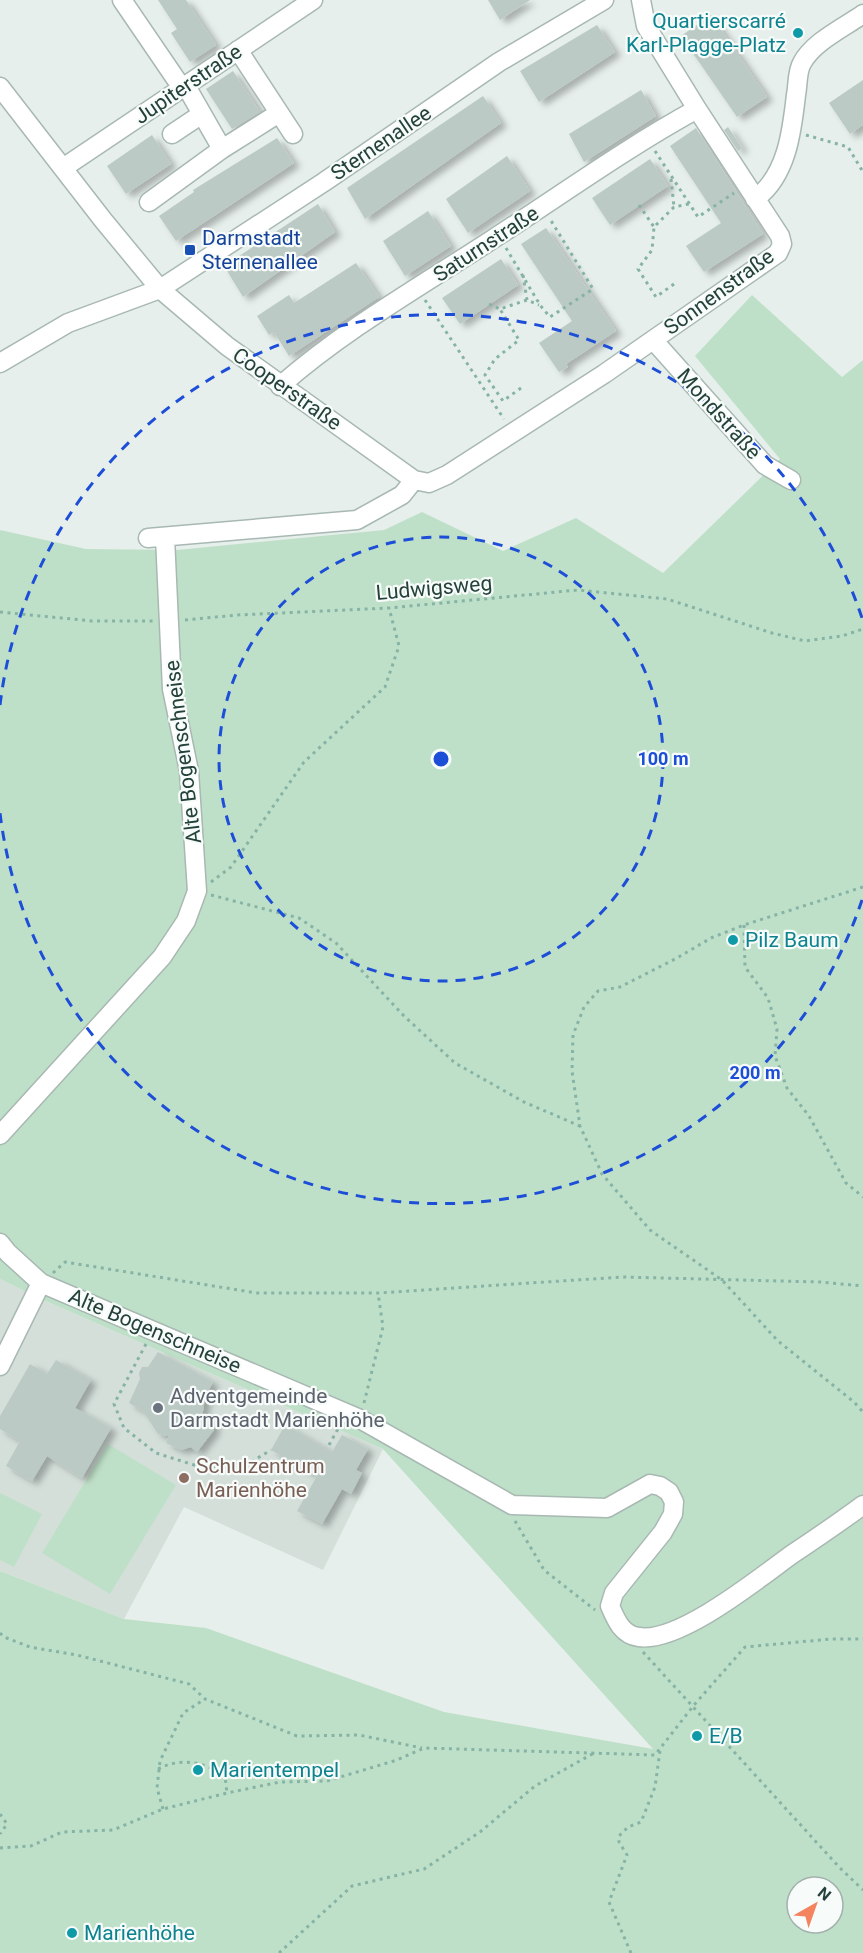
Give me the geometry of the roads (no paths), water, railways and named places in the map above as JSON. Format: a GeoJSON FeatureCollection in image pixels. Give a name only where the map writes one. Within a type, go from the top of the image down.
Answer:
{"type":"FeatureCollection","features":[{"type":"Feature","properties":{"kind":"street"},"geometry":{"type":"LineString","coordinates":[[122,0],[184,87],[222,149]]}},
{"type":"Feature","properties":{"kind":"street","name":"Jupiterstraße"},"geometry":{"type":"LineString","coordinates":[[63,168],[313,0]]}},
{"type":"Feature","properties":{"kind":"street","name":"Sternenallee"},"geometry":{"type":"LineString","coordinates":[[0,363],[68,323],[160,289],[324,182],[500,62],[604,0]]}},
{"type":"Feature","properties":{"kind":"street","name":"Sonnenstraße"},"geometry":{"type":"LineString","coordinates":[[414,480],[429,483],[447,475],[514,434],[778,253],[782,244],[780,236],[696,109],[646,26],[640,0]]}},
{"type":"Feature","properties":{"kind":"street"},"geometry":{"type":"LineString","coordinates":[[751,192],[767,190],[780,166],[792,131],[800,65],[808,53],[863,14]]}},
{"type":"Feature","properties":{"kind":"street"},"geometry":{"type":"LineString","coordinates":[[238,50],[293,134]]}},
{"type":"Feature","properties":{"kind":"street","name":"Cooperstraße"},"geometry":{"type":"LineString","coordinates":[[0,87],[103,220],[160,289],[227,346],[280,386],[414,480]]}},
{"type":"Feature","properties":{"kind":"street","name":"Saturnstraße"},"geometry":{"type":"LineString","coordinates":[[280,386],[309,360],[417,288],[646,137],[696,109]]}},
{"type":"Feature","properties":{"kind":"street"},"geometry":{"type":"LineString","coordinates":[[149,202],[222,149],[279,113]]}},
{"type":"Feature","properties":{"kind":"street"},"geometry":{"type":"LineString","coordinates":[[172,134],[202,114]]}},
{"type":"Feature","properties":{"kind":"street","name":"Mondstraße"},"geometry":{"type":"LineString","coordinates":[[654,340],[765,465],[791,480]]}},
{"type":"Feature","properties":{"kind":"street","name":"Alte Bogenschneise"},"geometry":{"type":"LineString","coordinates":[[0,1135],[162,957],[186,921],[197,891],[189,771],[172,688],[170,621],[157,537],[357,520],[402,495],[414,480]]}},
{"type":"Feature","properties":{"kind":"street","name":"Alte Bogenschneise"},"geometry":{"type":"LineString","coordinates":[[0,1243],[41,1283],[360,1419],[512,1505],[607,1509],[650,1484],[660,1486],[669,1492],[674,1502],[673,1514],[663,1532],[614,1593],[610,1606],[621,1626],[640,1638],[669,1633],[710,1613],[863,1505]]}},
{"type":"Feature","properties":{"kind":"street"},"geometry":{"type":"LineString","coordinates":[[0,1366],[41,1283]]}},
{"type":"Feature","properties":{"kind":"place","name":"Quartierscarré Karl-Plagge-Platz"},"geometry":{"type":"Point","coordinates":[798,33]}},
{"type":"Feature","properties":{"kind":"place","name":"Darmstadt Sternenallee"},"geometry":{"type":"Point","coordinates":[190,250]}},
{"type":"Feature","properties":{"kind":"place","name":"Pilz Baum"},"geometry":{"type":"Point","coordinates":[733,940]}},
{"type":"Feature","properties":{"kind":"place","name":"Adventgemeinde Darmstadt Marienhöhe"},"geometry":{"type":"Point","coordinates":[158,1408]}},
{"type":"Feature","properties":{"kind":"place","name":"Schulzentrum Marienhöhe"},"geometry":{"type":"Point","coordinates":[184,1478]}},
{"type":"Feature","properties":{"kind":"place","name":"E/B"},"geometry":{"type":"Point","coordinates":[697,1736]}},
{"type":"Feature","properties":{"kind":"place","name":"Marientempel"},"geometry":{"type":"Point","coordinates":[198,1770]}},
{"type":"Feature","properties":{"kind":"place","name":"Marienhöhe"},"geometry":{"type":"Point","coordinates":[72,1933]}}]}
